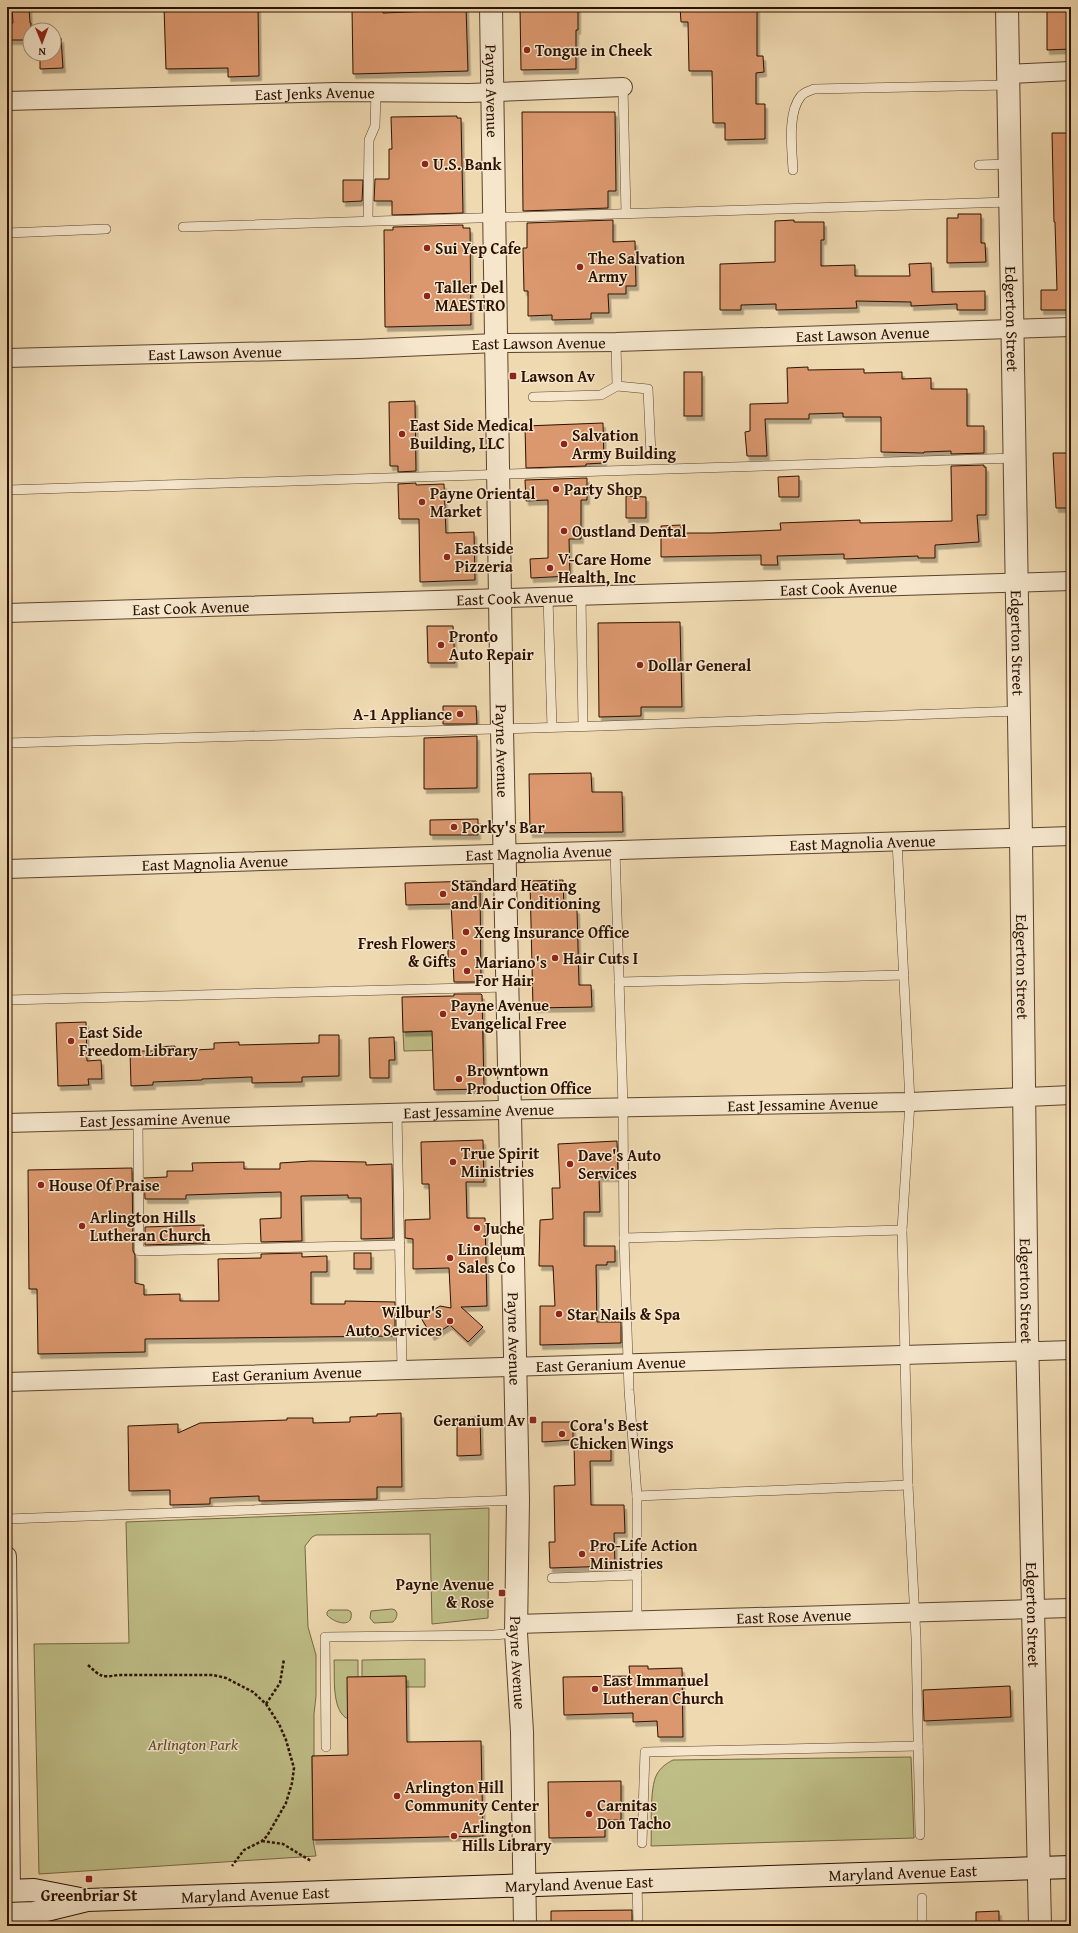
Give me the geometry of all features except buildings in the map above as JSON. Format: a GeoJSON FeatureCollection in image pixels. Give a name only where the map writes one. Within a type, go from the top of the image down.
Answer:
{"type":"FeatureCollection","features":[{"type":"Feature","properties":{"kind":"street","name":"Payne Avenue"},"geometry":{"type":"LineString","coordinates":[[491,7],[493,216],[499,473],[504,854],[518,1500],[516,1628],[522,1732],[525,1926]]}},
{"type":"Feature","properties":{"kind":"street","name":"Edgerton Street"},"geometry":{"type":"LineString","coordinates":[[1007,7],[1021,837],[1027,1350],[1040,1926]]}},
{"type":"Feature","properties":{"kind":"street"},"geometry":{"type":"LineString","coordinates":[[1008,79],[1071,71]]}},
{"type":"Feature","properties":{"kind":"street","name":"East Jenks Avenue"},"geometry":{"type":"LineString","coordinates":[[7,101],[336,92],[492,92],[623,87]]}},
{"type":"Feature","properties":{"kind":"street","name":"East Lawson Avenue"},"geometry":{"type":"LineString","coordinates":[[7,358],[496,343],[616,342],[1071,327]]}},
{"type":"Feature","properties":{"kind":"street","name":"East Cook Avenue"},"geometry":{"type":"LineString","coordinates":[[7,614],[500,600],[1071,581]]}},
{"type":"Feature","properties":{"kind":"street","name":"East Magnolia Avenue"},"geometry":{"type":"LineString","coordinates":[[7,869],[1071,836]]}},
{"type":"Feature","properties":{"kind":"street","name":"East Jessamine Avenue"},"geometry":{"type":"LineString","coordinates":[[7,1123],[623,1107],[910,1102],[1071,1095]]}},
{"type":"Feature","properties":{"kind":"street","name":"East Geranium Avenue"},"geometry":{"type":"LineString","coordinates":[[7,1382],[1027,1350],[1071,1350]]}},
{"type":"Feature","properties":{"kind":"street"},"geometry":{"type":"LineString","coordinates":[[7,1556],[9,1891]]}},
{"type":"Feature","properties":{"kind":"street","name":"East Rose Avenue"},"geometry":{"type":"LineString","coordinates":[[516,1628],[637,1621],[915,1614],[1071,1608]]}},
{"type":"Feature","properties":{"kind":"street","name":"Maryland Avenue East"},"geometry":{"type":"LineString","coordinates":[[9,1891],[34,1890],[87,1900],[1071,1867]]}},
{"type":"Feature","properties":{"kind":"street","name":"Maryland Avenue East"},"geometry":{"type":"LineString","coordinates":[[10,1918],[34,1914],[87,1900]]}},
{"type":"Feature","properties":{"kind":"lane"},"geometry":{"type":"LineString","coordinates":[[793,170],[792,127],[796,104],[802,95],[814,89],[1008,79]]}},
{"type":"Feature","properties":{"kind":"lane"},"geometry":{"type":"LineString","coordinates":[[623,87],[626,213]]}},
{"type":"Feature","properties":{"kind":"lane"},"geometry":{"type":"LineString","coordinates":[[368,220],[369,140],[375,126],[376,93]]}},
{"type":"Feature","properties":{"kind":"lane"},"geometry":{"type":"LineString","coordinates":[[979,165],[1010,164]]}},
{"type":"Feature","properties":{"kind":"lane"},"geometry":{"type":"LineString","coordinates":[[183,227],[493,216],[1010,202]]}},
{"type":"Feature","properties":{"kind":"lane"},"geometry":{"type":"LineString","coordinates":[[7,233],[106,229]]}},
{"type":"Feature","properties":{"kind":"lane"},"geometry":{"type":"LineString","coordinates":[[616,342],[617,386]]}},
{"type":"Feature","properties":{"kind":"lane"},"geometry":{"type":"LineString","coordinates":[[532,397],[600,395],[617,386],[648,388],[651,455]]}},
{"type":"Feature","properties":{"kind":"lane"},"geometry":{"type":"LineString","coordinates":[[7,490],[499,473],[1015,458]]}},
{"type":"Feature","properties":{"kind":"lane"},"geometry":{"type":"LineString","coordinates":[[581,597],[583,726]]}},
{"type":"Feature","properties":{"kind":"lane"},"geometry":{"type":"LineString","coordinates":[[548,598],[552,727]]}},
{"type":"Feature","properties":{"kind":"lane"},"geometry":{"type":"LineString","coordinates":[[7,743],[502,729],[1019,711]]}},
{"type":"Feature","properties":{"kind":"lane"},"geometry":{"type":"LineString","coordinates":[[897,841],[910,1102],[902,1230],[908,1485],[915,1614],[920,1835]]}},
{"type":"Feature","properties":{"kind":"lane"},"geometry":{"type":"LineString","coordinates":[[615,850],[623,1107],[624,1238],[628,1363],[637,1496],[637,1621]]}},
{"type":"Feature","properties":{"kind":"lane"},"geometry":{"type":"LineString","coordinates":[[619,982],[904,975]]}},
{"type":"Feature","properties":{"kind":"lane"},"geometry":{"type":"LineString","coordinates":[[7,1000],[507,987]]}},
{"type":"Feature","properties":{"kind":"lane"},"geometry":{"type":"LineString","coordinates":[[397,1113],[402,1370]]}},
{"type":"Feature","properties":{"kind":"lane"},"geometry":{"type":"LineString","coordinates":[[138,1120],[139,1250],[400,1245]]}},
{"type":"Feature","properties":{"kind":"lane"},"geometry":{"type":"LineString","coordinates":[[624,1238],[902,1230]]}},
{"type":"Feature","properties":{"kind":"lane"},"geometry":{"type":"LineString","coordinates":[[637,1496],[908,1485]]}},
{"type":"Feature","properties":{"kind":"lane"},"geometry":{"type":"LineString","coordinates":[[7,1519],[518,1500]]}},
{"type":"Feature","properties":{"kind":"lane"},"geometry":{"type":"LineString","coordinates":[[552,1578],[637,1575]]}},
{"type":"Feature","properties":{"kind":"lane"},"geometry":{"type":"LineString","coordinates":[[326,1747],[325,1637],[494,1635],[516,1628]]}},
{"type":"Feature","properties":{"kind":"lane"},"geometry":{"type":"LineString","coordinates":[[642,1843],[645,1752],[918,1746]]}},
{"type":"Feature","properties":{"kind":"lane"},"geometry":{"type":"LineString","coordinates":[[637,1881],[638,1926]]}},
{"type":"Feature","properties":{"kind":"lane"},"geometry":{"type":"LineString","coordinates":[[922,1898],[922,1926]]}},
{"type":"Feature","properties":{"kind":"path"},"geometry":{"type":"LineString","coordinates":[[266,1704],[280,1683],[284,1659]]}},
{"type":"Feature","properties":{"kind":"path"},"geometry":{"type":"LineString","coordinates":[[88,1665],[102,1676],[216,1675],[244,1686],[266,1704],[283,1732],[294,1768],[292,1783],[282,1812],[262,1841]]}},
{"type":"Feature","properties":{"kind":"path"},"geometry":{"type":"LineString","coordinates":[[232,1866],[244,1850],[262,1841],[271,1841],[283,1844],[311,1861]]}},
{"type":"Feature","properties":{"kind":"green space"},"geometry":{"type":"Polygon","coordinates":[[[483,1030],[483,1049],[404,1051],[403,1032],[483,1030]]]}},
{"type":"Feature","properties":{"kind":"green space","name":"Arlington Park"},"geometry":{"type":"Polygon","coordinates":[[[489,1508],[488,1618],[432,1624],[430,1534],[316,1535],[312,1537],[305,1546],[308,1627],[316,1655],[314,1756],[312,1756],[313,1840],[316,1856],[39,1874],[34,1644],[129,1643],[126,1522],[489,1508]]]}},
{"type":"Feature","properties":{"kind":"green space"},"geometry":{"type":"Polygon","coordinates":[[[392,1609],[397,1613],[393,1622],[374,1623],[370,1618],[371,1611],[392,1609]]]}},
{"type":"Feature","properties":{"kind":"green space"},"geometry":{"type":"Polygon","coordinates":[[[329,1610],[348,1610],[351,1612],[350,1621],[343,1623],[330,1618],[327,1615],[329,1610]]]}},
{"type":"Feature","properties":{"kind":"green space"},"geometry":{"type":"Polygon","coordinates":[[[425,1659],[425,1687],[406,1687],[406,1676],[362,1677],[362,1660],[425,1659]]]}},
{"type":"Feature","properties":{"kind":"green space"},"geometry":{"type":"Polygon","coordinates":[[[334,1660],[358,1660],[358,1677],[348,1719],[339,1709],[336,1701],[334,1660]]]}},
{"type":"Feature","properties":{"kind":"green space"},"geometry":{"type":"Polygon","coordinates":[[[911,1757],[914,1838],[651,1846],[654,1780],[660,1769],[673,1760],[911,1757]]]}},
{"type":"Feature","properties":{"kind":"place","name":"Tongue in Cheek"},"geometry":{"type":"Point","coordinates":[527,50]}},
{"type":"Feature","properties":{"kind":"place","name":"U.S. Bank"},"geometry":{"type":"Point","coordinates":[425,164]}},
{"type":"Feature","properties":{"kind":"place","name":"Sui Yep Cafe"},"geometry":{"type":"Point","coordinates":[427,248]}},
{"type":"Feature","properties":{"kind":"place","name":"The Salvation Army"},"geometry":{"type":"Point","coordinates":[580,267]}},
{"type":"Feature","properties":{"kind":"place","name":"Taller Del MAESTRO"},"geometry":{"type":"Point","coordinates":[427,296]}},
{"type":"Feature","properties":{"kind":"place","name":"Lawson Av"},"geometry":{"type":"Point","coordinates":[513,376]}},
{"type":"Feature","properties":{"kind":"place","name":"East Side Medical Building, LLC"},"geometry":{"type":"Point","coordinates":[402,434]}},
{"type":"Feature","properties":{"kind":"place","name":"Salvation Army Building"},"geometry":{"type":"Point","coordinates":[564,444]}},
{"type":"Feature","properties":{"kind":"place","name":"Party Shop"},"geometry":{"type":"Point","coordinates":[556,489]}},
{"type":"Feature","properties":{"kind":"place","name":"Payne Oriental Market"},"geometry":{"type":"Point","coordinates":[422,502]}},
{"type":"Feature","properties":{"kind":"place","name":"Oustland Dental"},"geometry":{"type":"Point","coordinates":[564,531]}},
{"type":"Feature","properties":{"kind":"place","name":"Eastside Pizzeria"},"geometry":{"type":"Point","coordinates":[447,557]}},
{"type":"Feature","properties":{"kind":"place","name":"V-Care Home Health, Inc"},"geometry":{"type":"Point","coordinates":[550,568]}},
{"type":"Feature","properties":{"kind":"place","name":"Pronto Auto Repair"},"geometry":{"type":"Point","coordinates":[441,645]}},
{"type":"Feature","properties":{"kind":"place","name":"Dollar General"},"geometry":{"type":"Point","coordinates":[640,665]}},
{"type":"Feature","properties":{"kind":"place","name":"A-1 Appliance"},"geometry":{"type":"Point","coordinates":[460,714]}},
{"type":"Feature","properties":{"kind":"place","name":"Porky's Bar"},"geometry":{"type":"Point","coordinates":[454,827]}},
{"type":"Feature","properties":{"kind":"place","name":"Standard Heating and Air Conditioning"},"geometry":{"type":"Point","coordinates":[443,894]}},
{"type":"Feature","properties":{"kind":"place","name":"Xeng Insurance Office"},"geometry":{"type":"Point","coordinates":[466,932]}},
{"type":"Feature","properties":{"kind":"place","name":"Fresh Flowers & Gifts"},"geometry":{"type":"Point","coordinates":[464,952]}},
{"type":"Feature","properties":{"kind":"place","name":"Hair Cuts I"},"geometry":{"type":"Point","coordinates":[555,958]}},
{"type":"Feature","properties":{"kind":"place","name":"Mariano's For Hair"},"geometry":{"type":"Point","coordinates":[467,971]}},
{"type":"Feature","properties":{"kind":"place","name":"Payne Avenue Evangelical Free"},"geometry":{"type":"Point","coordinates":[443,1014]}},
{"type":"Feature","properties":{"kind":"place","name":"East Side Freedom Library"},"geometry":{"type":"Point","coordinates":[71,1041]}},
{"type":"Feature","properties":{"kind":"place","name":"Browntown Production Office"},"geometry":{"type":"Point","coordinates":[459,1079]}},
{"type":"Feature","properties":{"kind":"place","name":"True Spirit Ministries"},"geometry":{"type":"Point","coordinates":[453,1162]}},
{"type":"Feature","properties":{"kind":"place","name":"Dave's Auto Services"},"geometry":{"type":"Point","coordinates":[570,1164]}},
{"type":"Feature","properties":{"kind":"place","name":"House Of Praise"},"geometry":{"type":"Point","coordinates":[41,1185]}},
{"type":"Feature","properties":{"kind":"place","name":"Arlington Hills Lutheran Church"},"geometry":{"type":"Point","coordinates":[82,1226]}},
{"type":"Feature","properties":{"kind":"place","name":"Juche"},"geometry":{"type":"Point","coordinates":[477,1228]}},
{"type":"Feature","properties":{"kind":"place","name":"Linoleum Sales Co"},"geometry":{"type":"Point","coordinates":[450,1258]}},
{"type":"Feature","properties":{"kind":"place","name":"Star Nails & Spa"},"geometry":{"type":"Point","coordinates":[559,1314]}},
{"type":"Feature","properties":{"kind":"place","name":"Wilbur's Auto Services"},"geometry":{"type":"Point","coordinates":[450,1321]}},
{"type":"Feature","properties":{"kind":"place","name":"Geranium Av"},"geometry":{"type":"Point","coordinates":[533,1420]}},
{"type":"Feature","properties":{"kind":"place","name":"Cora's Best Chicken Wings"},"geometry":{"type":"Point","coordinates":[562,1434]}},
{"type":"Feature","properties":{"kind":"place","name":"Pro-Life Action Ministries"},"geometry":{"type":"Point","coordinates":[582,1554]}},
{"type":"Feature","properties":{"kind":"place","name":"Payne Avenue & Rose"},"geometry":{"type":"Point","coordinates":[502,1593]}},
{"type":"Feature","properties":{"kind":"place","name":"East Immanuel Lutheran Church"},"geometry":{"type":"Point","coordinates":[595,1689]}},
{"type":"Feature","properties":{"kind":"place","name":"Arlington Hill Community Center"},"geometry":{"type":"Point","coordinates":[397,1796]}},
{"type":"Feature","properties":{"kind":"place","name":"Carnitas Don Tacho"},"geometry":{"type":"Point","coordinates":[589,1814]}},
{"type":"Feature","properties":{"kind":"place","name":"Arlington Hills Library"},"geometry":{"type":"Point","coordinates":[454,1836]}},
{"type":"Feature","properties":{"kind":"place","name":"Greenbriar St"},"geometry":{"type":"Point","coordinates":[89,1879]}}]}
